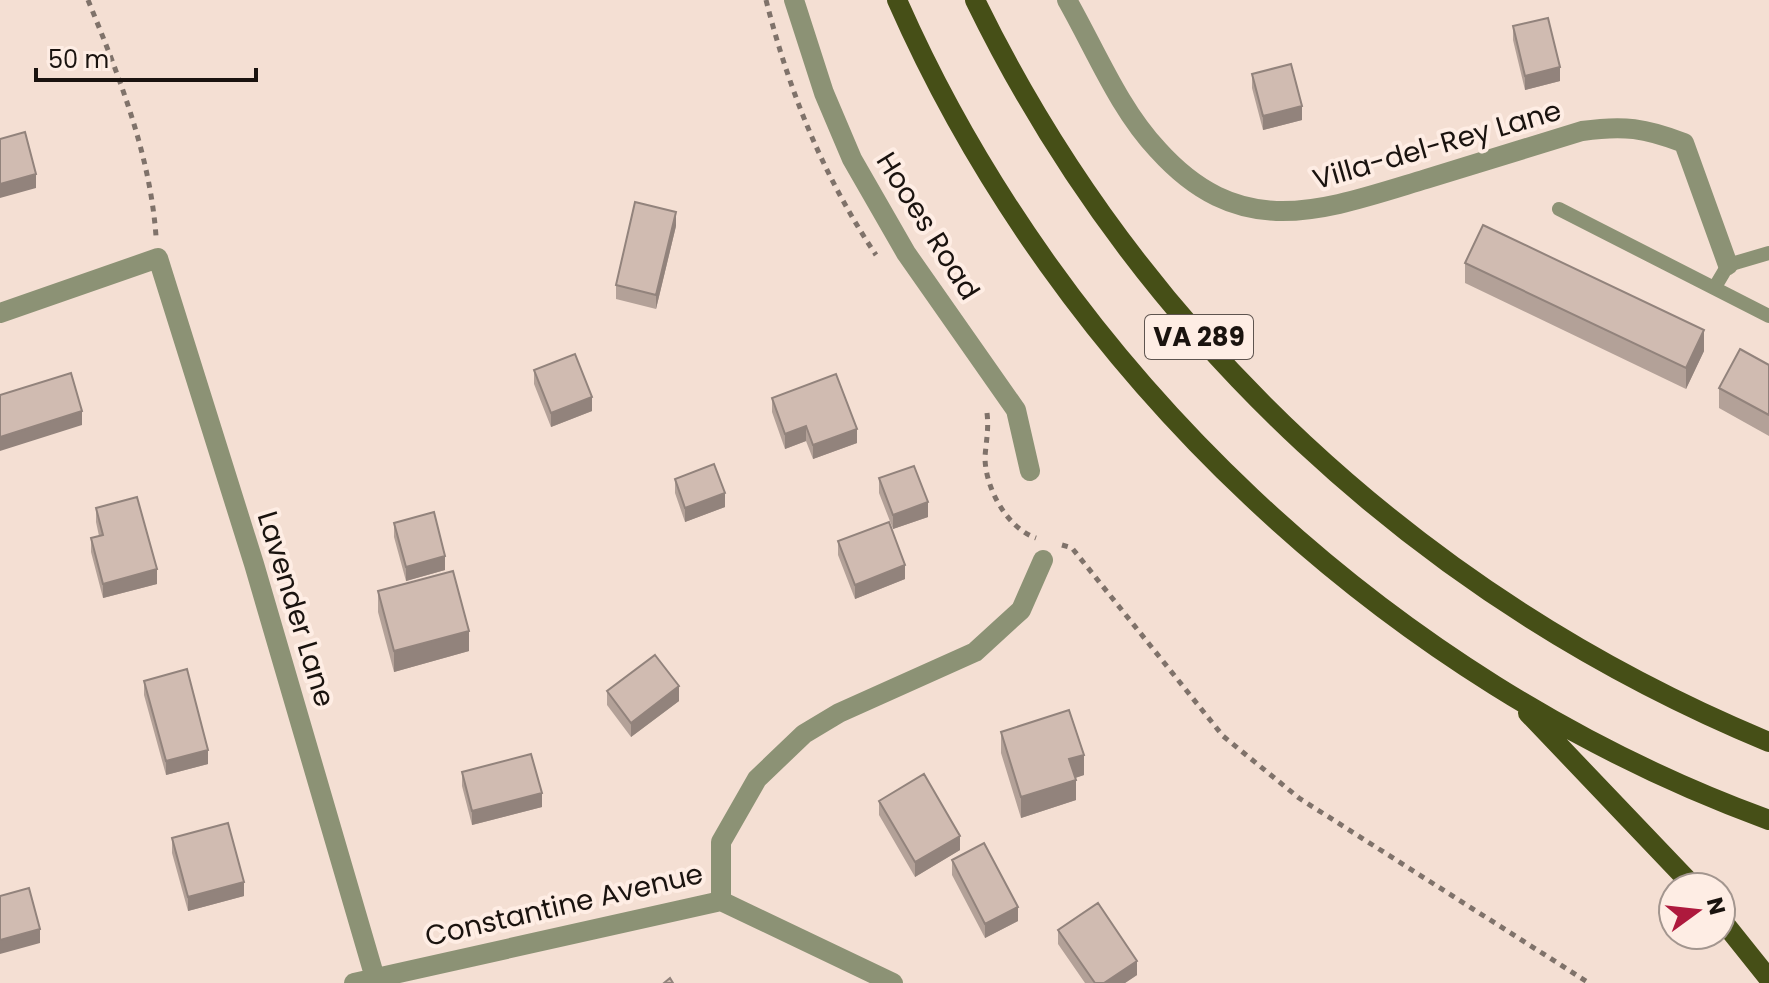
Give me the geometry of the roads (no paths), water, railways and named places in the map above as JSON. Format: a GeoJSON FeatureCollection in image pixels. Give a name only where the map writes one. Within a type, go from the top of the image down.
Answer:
{"type":"FeatureCollection","features":[{"type":"Feature","properties":{"kind":"main road","name":"VA 289"},"geometry":{"type":"LineString","coordinates":[[897,0],[951,109],[1008,205],[1103,336],[1174,417],[1251,495],[1333,569],[1420,634],[1509,693],[1629,759],[1769,820]]}},
{"type":"Feature","properties":{"kind":"main road","name":"VA 289"},"geometry":{"type":"LineString","coordinates":[[975,0],[1059,150],[1118,236],[1221,361],[1295,438],[1374,507],[1503,603],[1595,660],[1769,742]]}},
{"type":"Feature","properties":{"kind":"main road"},"geometry":{"type":"LineString","coordinates":[[1509,693],[1679,871]]}},
{"type":"Feature","properties":{"kind":"main road"},"geometry":{"type":"LineString","coordinates":[[1737,939],[1769,979]]}},
{"type":"Feature","properties":{"kind":"street","name":"Hooes Road"},"geometry":{"type":"LineString","coordinates":[[794,0],[824,93],[852,159],[906,253],[1016,410],[1030,471]]}},
{"type":"Feature","properties":{"kind":"street","name":"Villa-del-Rey Lane"},"geometry":{"type":"LineString","coordinates":[[1067,0],[1138,125],[1156,149],[1180,173],[1215,195],[1244,206],[1280,212],[1326,209],[1582,131],[1613,126],[1646,129],[1684,143],[1728,265]]}},
{"type":"Feature","properties":{"kind":"street","name":"Lavender Lane"},"geometry":{"type":"LineString","coordinates":[[0,313],[158,258],[254,564],[375,978]]}},
{"type":"Feature","properties":{"kind":"street","name":"Constantine Avenue"},"geometry":{"type":"LineString","coordinates":[[354,983],[721,901],[721,842],[745,795],[757,779],[804,734],[839,713],[975,652],[1021,610],[1048,548]]}},
{"type":"Feature","properties":{"kind":"street"},"geometry":{"type":"LineString","coordinates":[[721,901],[893,983]]}},
{"type":"Feature","properties":{"kind":"lane"},"geometry":{"type":"LineString","coordinates":[[1559,209],[1769,316]]}},
{"type":"Feature","properties":{"kind":"lane"},"geometry":{"type":"LineString","coordinates":[[1715,287],[1728,265],[1769,253]]}}]}
